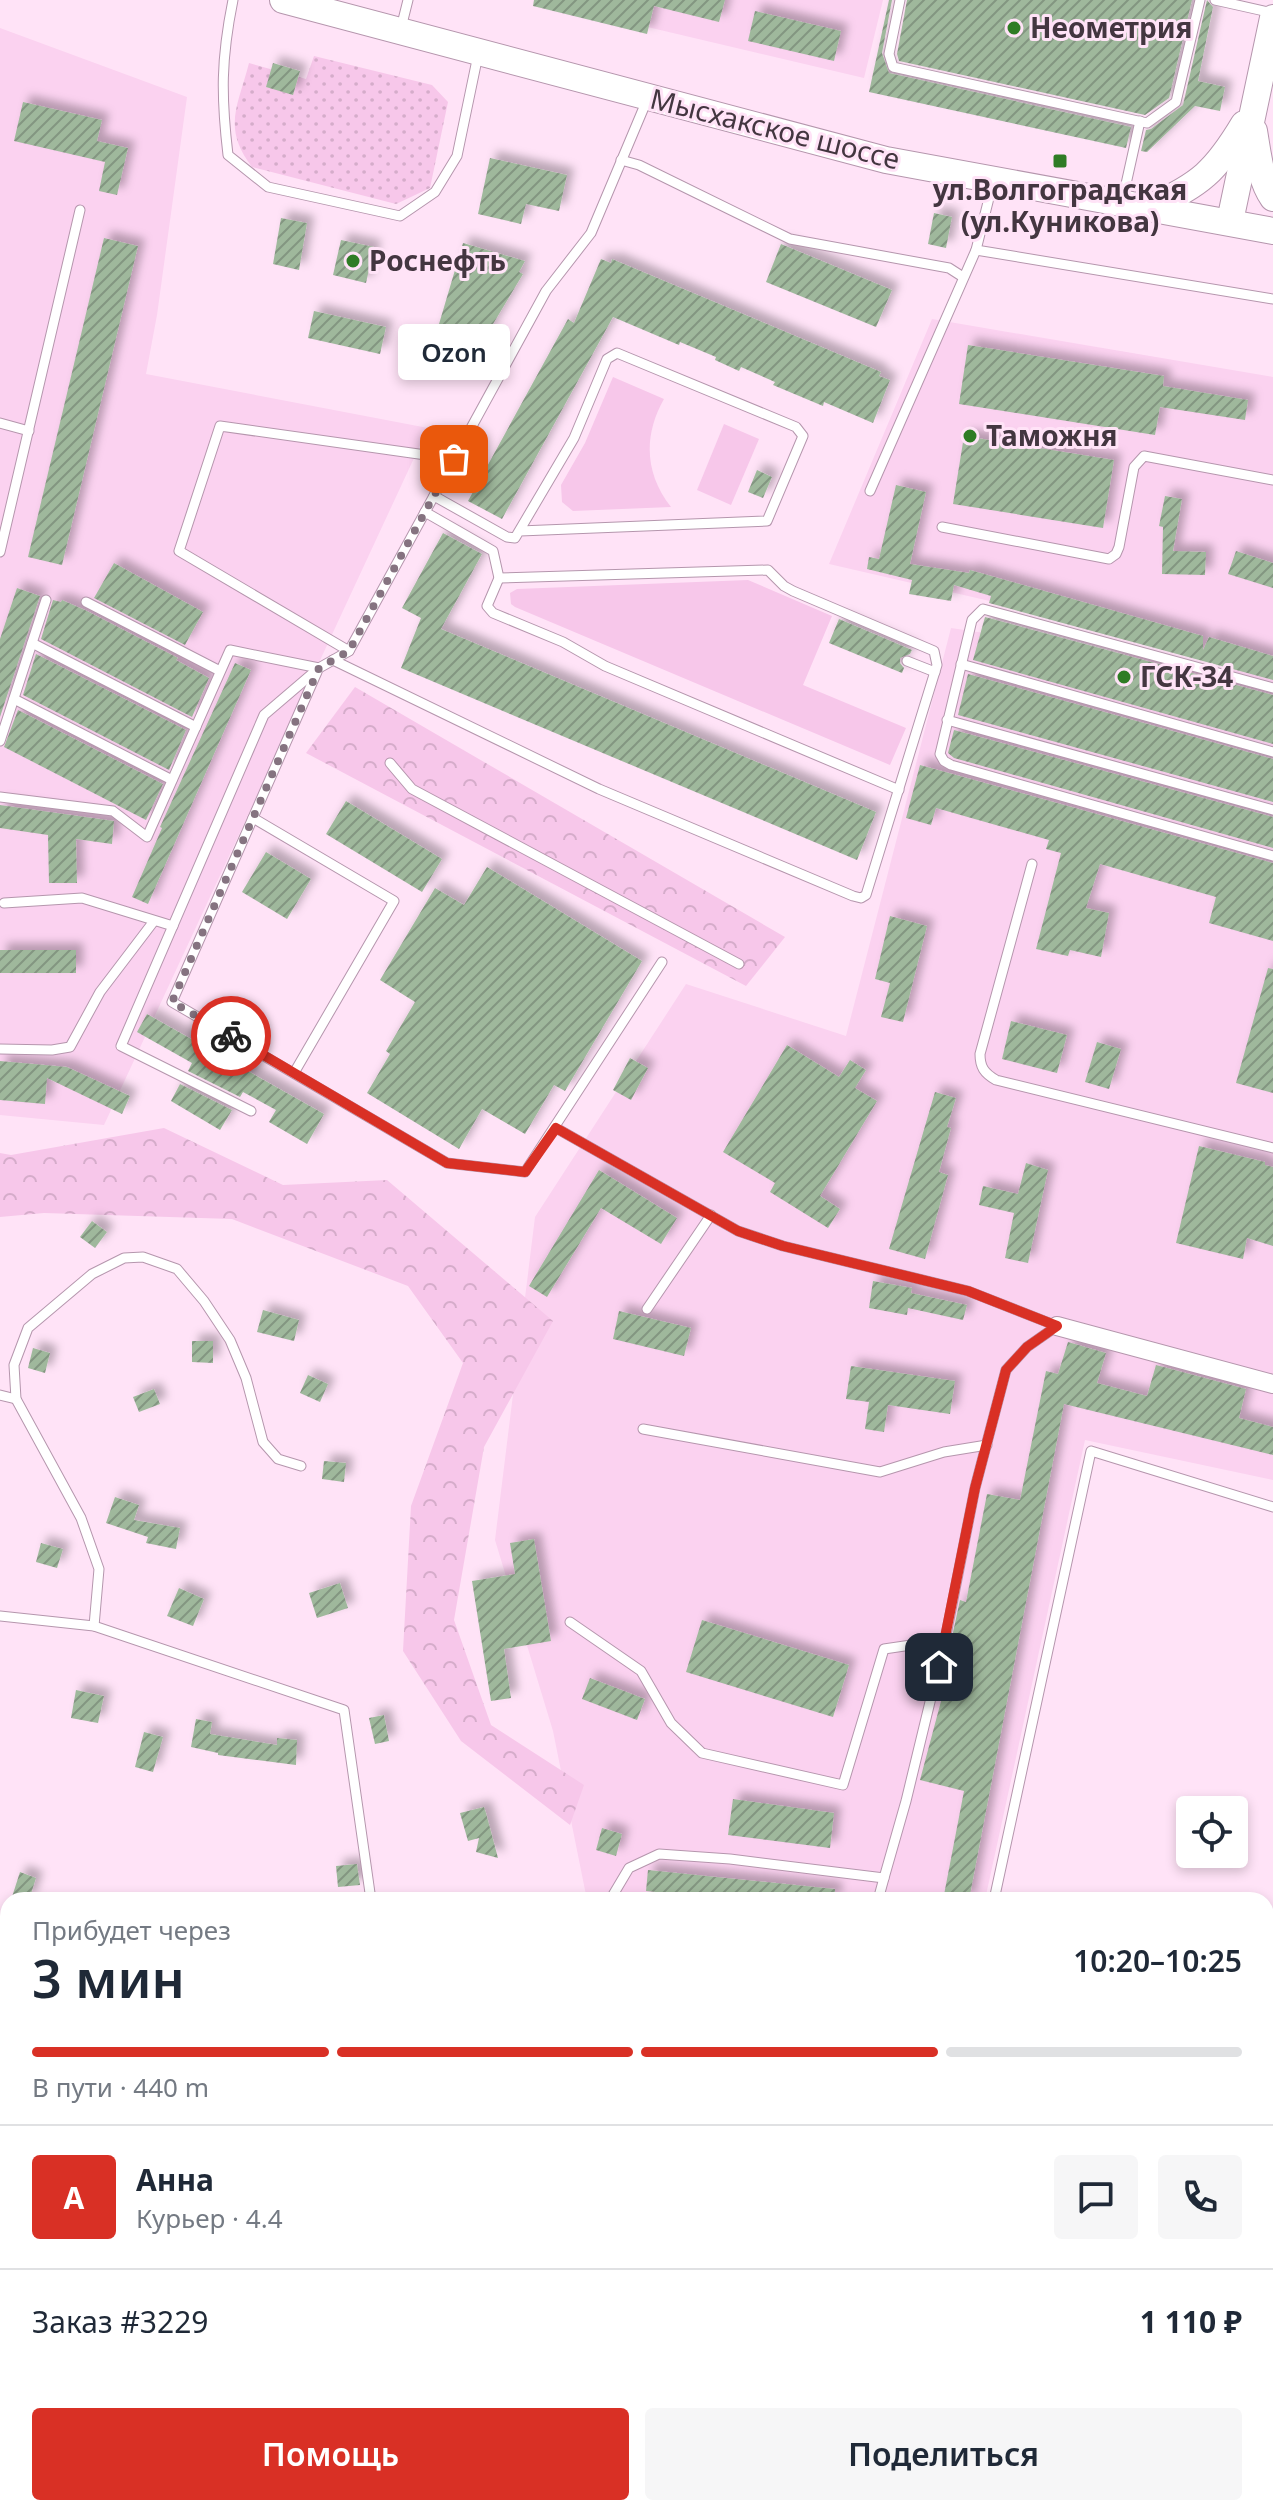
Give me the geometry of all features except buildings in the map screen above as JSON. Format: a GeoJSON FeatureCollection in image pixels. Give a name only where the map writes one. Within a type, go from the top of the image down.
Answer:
{"type":"FeatureCollection","features":[{"type":"Feature","properties":{"kind":"street","name":"Мысхакское шоссе"},"geometry":{"type":"LineString","coordinates":[[283,0],[886,160],[1273,231]]}},
{"type":"Feature","properties":{"kind":"street"},"geometry":{"type":"LineString","coordinates":[[1151,207],[1188,190],[1214,169],[1251,112],[1266,85],[1273,15]]}},
{"type":"Feature","properties":{"kind":"street"},"geometry":{"type":"LineString","coordinates":[[1251,112],[1260,166],[1267,190],[1273,198]]}},
{"type":"Feature","properties":{"kind":"street"},"geometry":{"type":"LineString","coordinates":[[1230,221],[1251,112]]}},
{"type":"Feature","properties":{"kind":"street"},"geometry":{"type":"LineString","coordinates":[[1057,1326],[1273,1384]]}},
{"type":"Feature","properties":{"kind":"lane"},"geometry":{"type":"LineString","coordinates":[[233,0],[224,46],[222,101],[228,155],[268,187],[400,216],[435,192],[457,156],[479,52]]}},
{"type":"Feature","properties":{"kind":"lane"},"geometry":{"type":"LineString","coordinates":[[400,31],[408,0]]}},
{"type":"Feature","properties":{"kind":"lane"},"geometry":{"type":"LineString","coordinates":[[900,0],[889,54],[893,67],[1147,123],[1176,102],[1200,0]]}},
{"type":"Feature","properties":{"kind":"lane"},"geometry":{"type":"LineString","coordinates":[[1215,0],[1273,15]]}},
{"type":"Feature","properties":{"kind":"lane"},"geometry":{"type":"LineString","coordinates":[[251,1111],[121,1046],[264,715],[319,668],[349,651],[546,291],[591,233],[648,96]]}},
{"type":"Feature","properties":{"kind":"lane"},"geometry":{"type":"LineString","coordinates":[[1122,202],[1140,121]]}},
{"type":"Feature","properties":{"kind":"lane"},"geometry":{"type":"LineString","coordinates":[[621,160],[639,165],[790,239],[949,268],[963,277]]}},
{"type":"Feature","properties":{"kind":"lane"},"geometry":{"type":"LineString","coordinates":[[870,491],[976,250],[994,179]]}},
{"type":"Feature","properties":{"kind":"lane"},"geometry":{"type":"LineString","coordinates":[[0,552],[80,210]]}},
{"type":"Feature","properties":{"kind":"lane"},"geometry":{"type":"LineString","coordinates":[[976,250],[1273,299]]}},
{"type":"Feature","properties":{"kind":"lane"},"geometry":{"type":"LineString","coordinates":[[434,496],[511,539],[520,531],[574,438],[612,354],[622,353],[796,427],[803,436],[767,521],[520,531]]}},
{"type":"Feature","properties":{"kind":"lane"},"geometry":{"type":"LineString","coordinates":[[0,423],[29,431]]}},
{"type":"Feature","properties":{"kind":"lane"},"geometry":{"type":"LineString","coordinates":[[349,651],[179,551],[220,426],[454,459]]}},
{"type":"Feature","properties":{"kind":"lane"},"geometry":{"type":"LineString","coordinates":[[942,527],[1109,559],[1119,547],[1134,467],[1144,456],[1273,480]]}},
{"type":"Feature","properties":{"kind":"lane"},"geometry":{"type":"LineString","coordinates":[[425,512],[489,547],[495,556],[499,578],[488,600],[489,610],[493,613],[563,642],[605,666],[899,790]]}},
{"type":"Feature","properties":{"kind":"lane"},"geometry":{"type":"LineString","coordinates":[[333,660],[599,789],[853,896],[861,898],[866,895],[935,672],[937,658],[929,648],[793,591],[768,570],[499,578]]}},
{"type":"Feature","properties":{"kind":"lane"},"geometry":{"type":"LineString","coordinates":[[0,741],[46,600]]}},
{"type":"Feature","properties":{"kind":"lane"},"geometry":{"type":"LineString","coordinates":[[86,602],[220,671]]}},
{"type":"Feature","properties":{"kind":"lane"},"geometry":{"type":"LineString","coordinates":[[1273,688],[983,609],[972,620],[940,754],[951,765],[1273,856]]}},
{"type":"Feature","properties":{"kind":"lane"},"geometry":{"type":"LineString","coordinates":[[32,643],[196,727]]}},
{"type":"Feature","properties":{"kind":"lane"},"geometry":{"type":"LineString","coordinates":[[0,797],[113,811],[147,837],[230,650],[319,668]]}},
{"type":"Feature","properties":{"kind":"lane"},"geometry":{"type":"LineString","coordinates":[[907,661],[935,672]]}},
{"type":"Feature","properties":{"kind":"lane"},"geometry":{"type":"LineString","coordinates":[[961,664],[1273,752]]}},
{"type":"Feature","properties":{"kind":"lane"},"geometry":{"type":"LineString","coordinates":[[319,668],[172,1002],[447,1163],[525,1172],[662,962]]}},
{"type":"Feature","properties":{"kind":"lane"},"geometry":{"type":"LineString","coordinates":[[14,699],[172,780]]}},
{"type":"Feature","properties":{"kind":"lane"},"geometry":{"type":"LineString","coordinates":[[947,720],[1273,810]]}},
{"type":"Feature","properties":{"kind":"lane"},"geometry":{"type":"LineString","coordinates":[[390,763],[412,789],[739,964]]}},
{"type":"Feature","properties":{"kind":"lane"},"geometry":{"type":"LineString","coordinates":[[253,818],[394,901],[294,1073]]}},
{"type":"Feature","properties":{"kind":"lane"},"geometry":{"type":"LineString","coordinates":[[1032,864],[980,1054],[980,1065],[986,1074],[996,1080],[1273,1148]]}},
{"type":"Feature","properties":{"kind":"lane"},"geometry":{"type":"LineString","coordinates":[[4,903],[82,898],[173,926]]}},
{"type":"Feature","properties":{"kind":"lane"},"geometry":{"type":"LineString","coordinates":[[0,1049],[52,1050],[70,1047],[100,992],[154,921]]}},
{"type":"Feature","properties":{"kind":"lane"},"geometry":{"type":"LineString","coordinates":[[556,1128],[738,1231],[783,1246],[968,1291],[1057,1326]]}},
{"type":"Feature","properties":{"kind":"lane"},"geometry":{"type":"LineString","coordinates":[[647,1309],[711,1215]]}},
{"type":"Feature","properties":{"kind":"lane"},"geometry":{"type":"LineString","coordinates":[[94,1626],[99,1569],[81,1518],[16,1399],[14,1365],[28,1328],[92,1274],[124,1258],[143,1257],[177,1269],[204,1301],[230,1340],[246,1378],[263,1442],[278,1459],[301,1466]]}},
{"type":"Feature","properties":{"kind":"lane"},"geometry":{"type":"LineString","coordinates":[[880,1892],[945,1640],[975,1488],[1006,1370],[1027,1347],[1057,1326]]}},
{"type":"Feature","properties":{"kind":"lane"},"geometry":{"type":"LineString","coordinates":[[0,1395],[16,1399]]}},
{"type":"Feature","properties":{"kind":"lane"},"geometry":{"type":"LineString","coordinates":[[643,1429],[880,1472],[944,1452],[987,1445]]}},
{"type":"Feature","properties":{"kind":"lane"},"geometry":{"type":"LineString","coordinates":[[996,1892],[1091,1451],[1273,1507]]}},
{"type":"Feature","properties":{"kind":"lane"},"geometry":{"type":"LineString","coordinates":[[0,1616],[94,1626],[344,1710],[370,1892]]}},
{"type":"Feature","properties":{"kind":"lane"},"geometry":{"type":"LineString","coordinates":[[570,1622],[641,1671],[671,1723],[702,1753],[843,1785],[884,1649],[945,1640]]}},
{"type":"Feature","properties":{"kind":"lane"},"geometry":{"type":"LineString","coordinates":[[615,1892],[629,1868],[659,1854],[730,1859],[884,1878]]}},
{"type":"Feature","properties":{"kind":"shaded area"},"geometry":{"type":"Polygon","coordinates":[[[533,0],[883,0],[864,78],[533,0]]]}},
{"type":"Feature","properties":{"kind":"shaded area"},"geometry":{"type":"Polygon","coordinates":[[[0,28],[187,97],[146,374],[428,428],[104,1125],[0,1115],[0,28]]]}},
{"type":"Feature","properties":{"kind":"shaded area"},"geometry":{"type":"Polygon","coordinates":[[[932,319],[1273,377],[1273,666],[829,564],[932,319]]]}},
{"type":"Feature","properties":{"kind":"shaded area"},"geometry":{"type":"Polygon","coordinates":[[[951,628],[1273,676],[1273,1480],[1085,1440],[987,1892],[585,1892],[553,1731],[495,1540],[535,1217],[686,984],[846,1036],[951,628]]]}},
{"type":"Feature","properties":{"kind":"green space"},"geometry":{"type":"Polygon","coordinates":[[[314,56],[432,85],[448,102],[430,188],[396,204],[252,167],[237,140],[235,128],[237,105],[249,63],[306,79],[314,56]]]}},
{"type":"Feature","properties":{"kind":"green space"},"geometry":{"type":"Polygon","coordinates":[[[613,377],[664,399],[653,427],[650,454],[656,481],[671,507],[573,511],[562,502],[561,485],[585,443],[613,377]]]}},
{"type":"Feature","properties":{"kind":"green space"},"geometry":{"type":"Polygon","coordinates":[[[724,424],[759,439],[731,505],[697,490],[724,424]]]}},
{"type":"Feature","properties":{"kind":"green space"},"geometry":{"type":"Polygon","coordinates":[[[748,580],[832,616],[803,685],[906,728],[890,765],[515,607],[511,604],[510,593],[517,589],[748,580]]]}},
{"type":"Feature","properties":{"kind":"green space"},"geometry":{"type":"Polygon","coordinates":[[[355,687],[785,937],[746,986],[306,753],[355,687]]]}},
{"type":"Feature","properties":{"kind":"green space"},"geometry":{"type":"Polygon","coordinates":[[[164,1128],[283,1185],[387,1180],[553,1321],[484,1447],[454,1620],[491,1725],[584,1785],[570,1825],[461,1741],[403,1651],[411,1506],[463,1363],[408,1286],[232,1219],[44,1213],[0,1217],[0,1153],[11,1155],[164,1128]]]}},
{"type":"Feature","properties":{"kind":"way so far"},"geometry":{"type":"LineString","coordinates":[[231,1036],[172,1002],[319,668],[349,651],[454,459]]}},
{"type":"Feature","properties":{"kind":"place","name":"Неометрия"},"geometry":{"type":"Point","coordinates":[1014,28]}},
{"type":"Feature","properties":{"kind":"place","name":"ул.Волгоградская (ул.Куникова)"},"geometry":{"type":"Point","coordinates":[1060,161]}},
{"type":"Feature","properties":{"kind":"place","name":"Роснефть"},"geometry":{"type":"Point","coordinates":[353,261]}},
{"type":"Feature","properties":{"kind":"place","name":"Таможня"},"geometry":{"type":"Point","coordinates":[970,436]}},
{"type":"Feature","properties":{"kind":"place","name":"Ozon"},"geometry":{"type":"Point","coordinates":[454,459]}},
{"type":"Feature","properties":{"kind":"place","name":"ГСК-34"},"geometry":{"type":"Point","coordinates":[1124,677]}},
{"type":"Feature","properties":{"kind":"route"},"geometry":{"type":"LineString","coordinates":[[231,1036],[447,1163],[525,1172],[556,1128],[738,1231],[783,1246],[968,1291],[1057,1326],[1027,1347],[1006,1370],[975,1488],[939,1667]]}}]}
